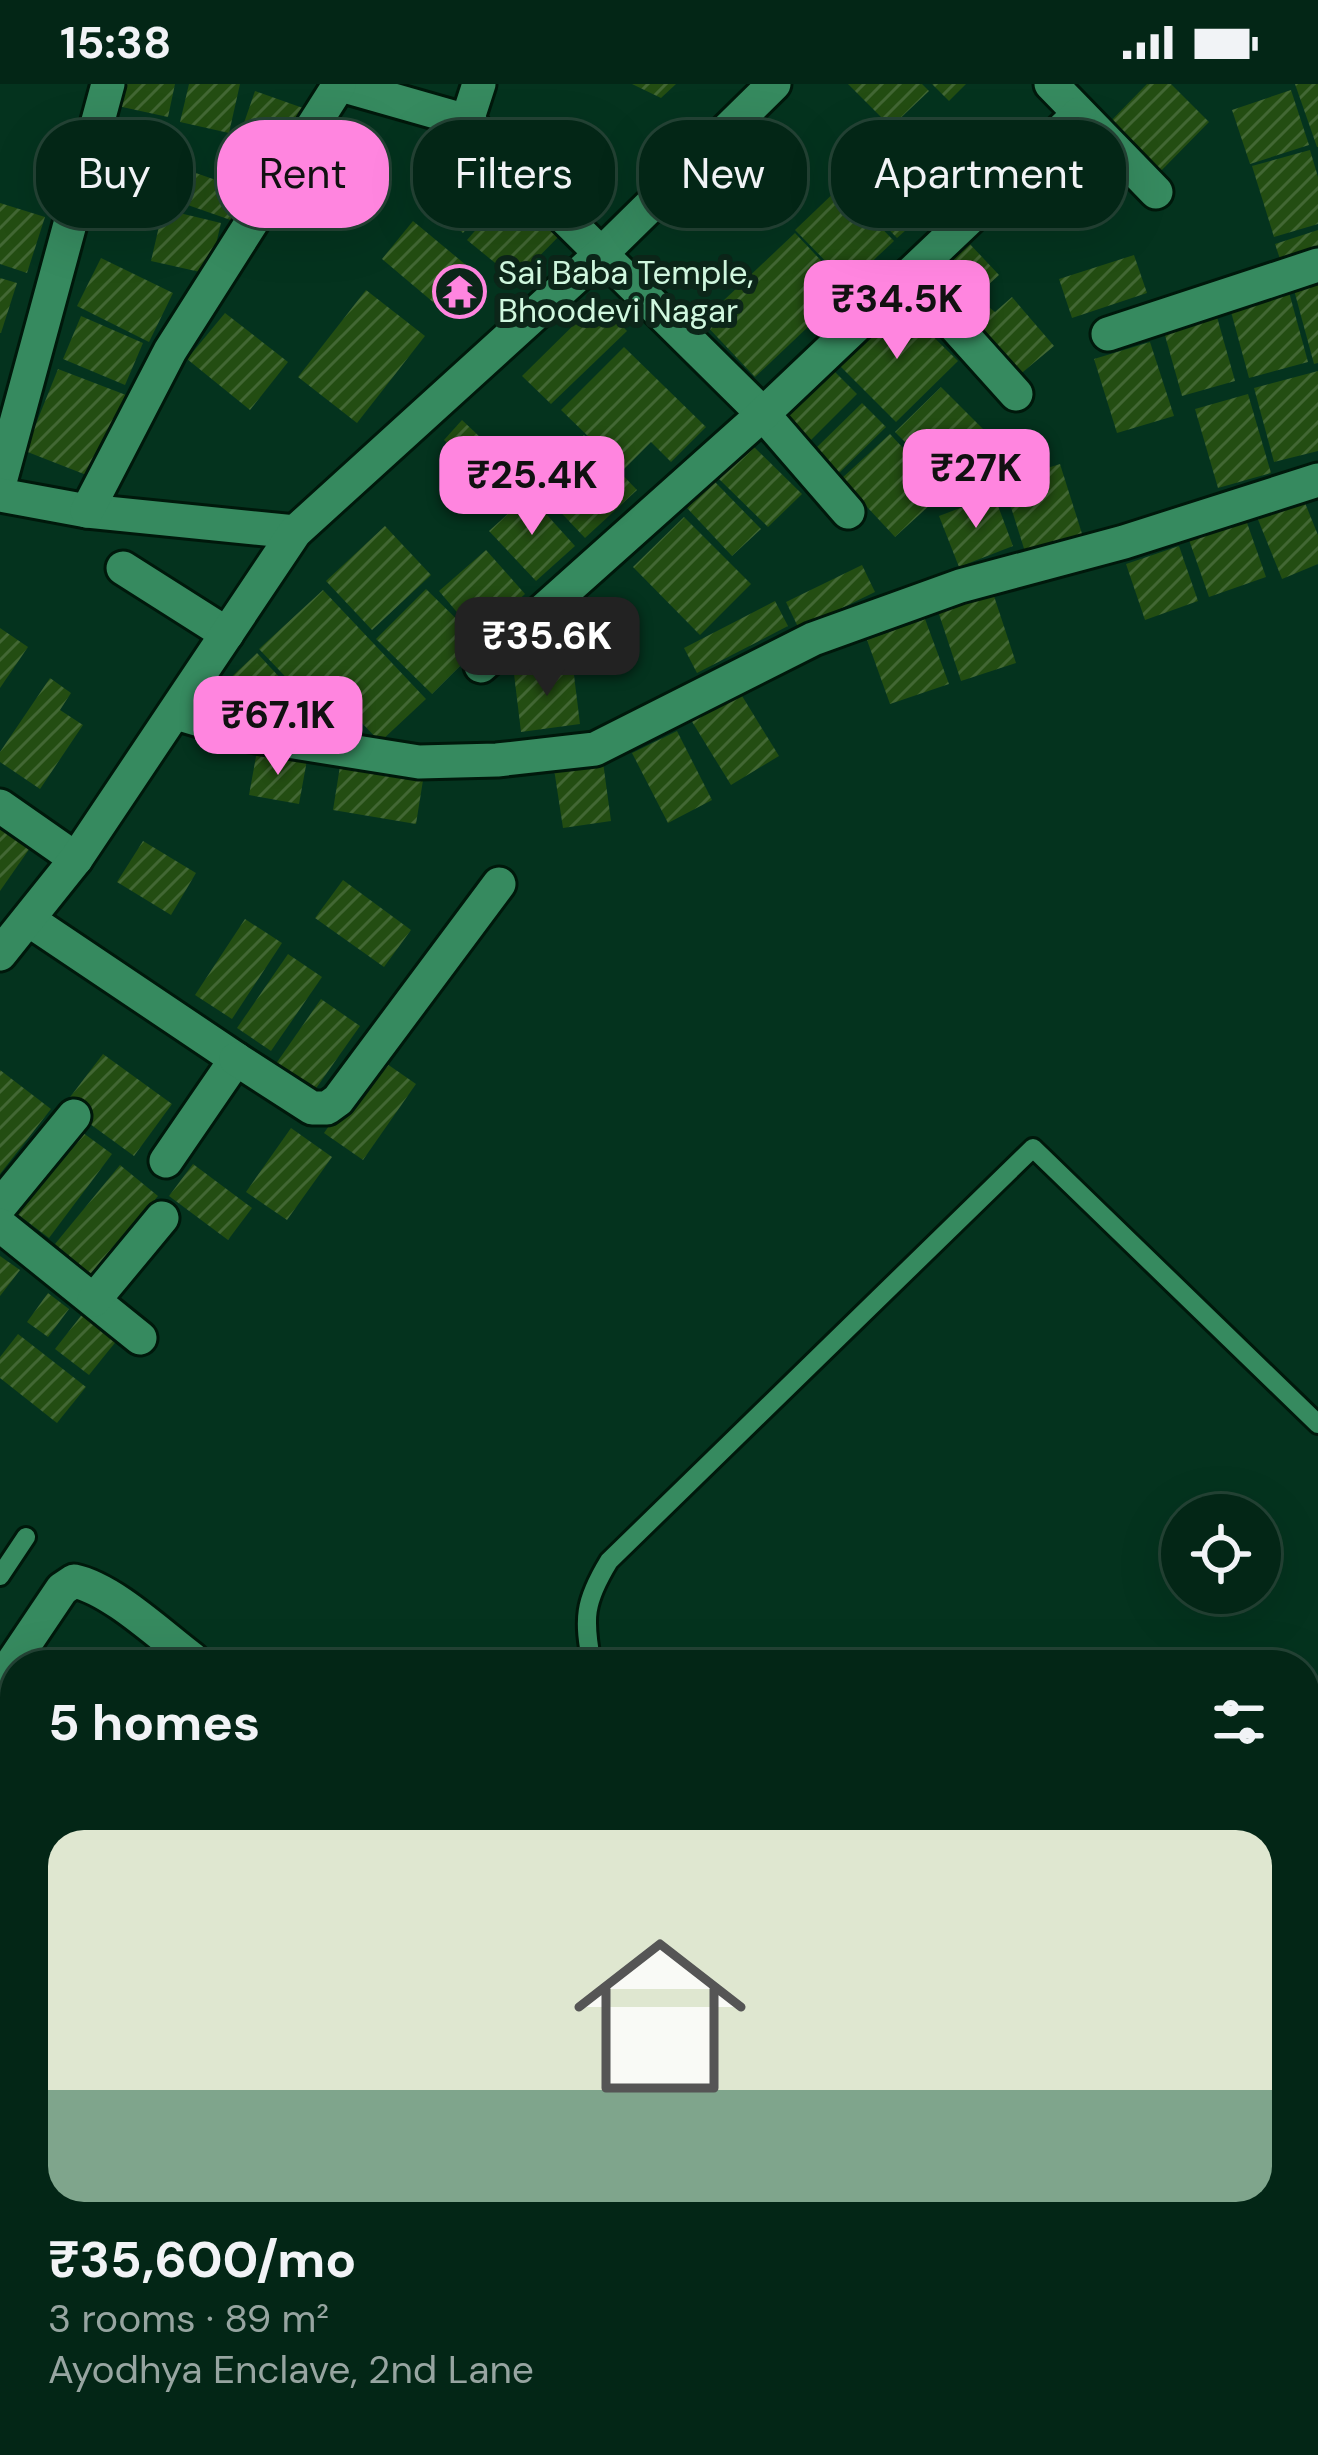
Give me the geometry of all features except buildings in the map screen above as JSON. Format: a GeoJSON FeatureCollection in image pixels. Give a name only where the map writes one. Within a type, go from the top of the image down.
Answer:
{"type":"FeatureCollection","features":[{"type":"Feature","properties":{"kind":"street"},"geometry":{"type":"LineString","coordinates":[[0,482],[108,84]]}},
{"type":"Feature","properties":{"kind":"street"},"geometry":{"type":"LineString","coordinates":[[87,511],[170,351],[338,84],[464,120]]}},
{"type":"Feature","properties":{"kind":"street"},"geometry":{"type":"LineString","coordinates":[[467,120],[479,84]]}},
{"type":"Feature","properties":{"kind":"street"},"geometry":{"type":"LineString","coordinates":[[0,954],[76,859],[295,532],[602,253],[774,84]]}},
{"type":"Feature","properties":{"kind":"street"},"geometry":{"type":"LineString","coordinates":[[1051,84],[1156,191]]}},
{"type":"Feature","properties":{"kind":"street"},"geometry":{"type":"LineString","coordinates":[[481,666],[763,414],[1079,114]]}},
{"type":"Feature","properties":{"kind":"street"},"geometry":{"type":"LineString","coordinates":[[576,228],[763,414],[848,512]]}},
{"type":"Feature","properties":{"kind":"street"},"geometry":{"type":"LineString","coordinates":[[1108,334],[1318,265]]}},
{"type":"Feature","properties":{"kind":"street"},"geometry":{"type":"LineString","coordinates":[[909,275],[1016,394]]}},
{"type":"Feature","properties":{"kind":"street"},"geometry":{"type":"LineString","coordinates":[[176,713],[250,735],[419,762],[497,760],[595,749],[813,638],[960,586],[1124,542],[1318,480]]}},
{"type":"Feature","properties":{"kind":"street"},"geometry":{"type":"LineString","coordinates":[[0,495],[87,511],[295,532]]}},
{"type":"Feature","properties":{"kind":"street"},"geometry":{"type":"LineString","coordinates":[[123,568],[227,634]]}},
{"type":"Feature","properties":{"kind":"street"},"geometry":{"type":"LineString","coordinates":[[0,806],[76,859]]}},
{"type":"Feature","properties":{"kind":"street"},"geometry":{"type":"LineString","coordinates":[[29,920],[312,1108],[327,1108],[338,1100],[499,884]]}},
{"type":"Feature","properties":{"kind":"street"},"geometry":{"type":"LineString","coordinates":[[166,1162],[236,1059]]}},
{"type":"Feature","properties":{"kind":"street"},"geometry":{"type":"LineString","coordinates":[[0,1206],[74,1116]]}},
{"type":"Feature","properties":{"kind":"street"},"geometry":{"type":"LineString","coordinates":[[94,1300],[162,1218]]}},
{"type":"Feature","properties":{"kind":"street"},"geometry":{"type":"LineString","coordinates":[[0,1225],[140,1338]]}},
{"type":"Feature","properties":{"kind":"street"},"geometry":{"type":"LineString","coordinates":[[21,1650],[62,1589],[74,1581],[90,1584],[180,1650]]}},
{"type":"Feature","properties":{"kind":"lane"},"geometry":{"type":"LineString","coordinates":[[589,1650],[584,1625],[590,1592],[609,1561],[1033,1148],[1318,1424]]}},
{"type":"Feature","properties":{"kind":"lane"},"geometry":{"type":"LineString","coordinates":[[0,1576],[26,1537]]}},
{"type":"Feature","properties":{"kind":"place","name":"Sai Baba Temple, Bhoodevi Nagar"},"geometry":{"type":"Point","coordinates":[459,291]}}]}
